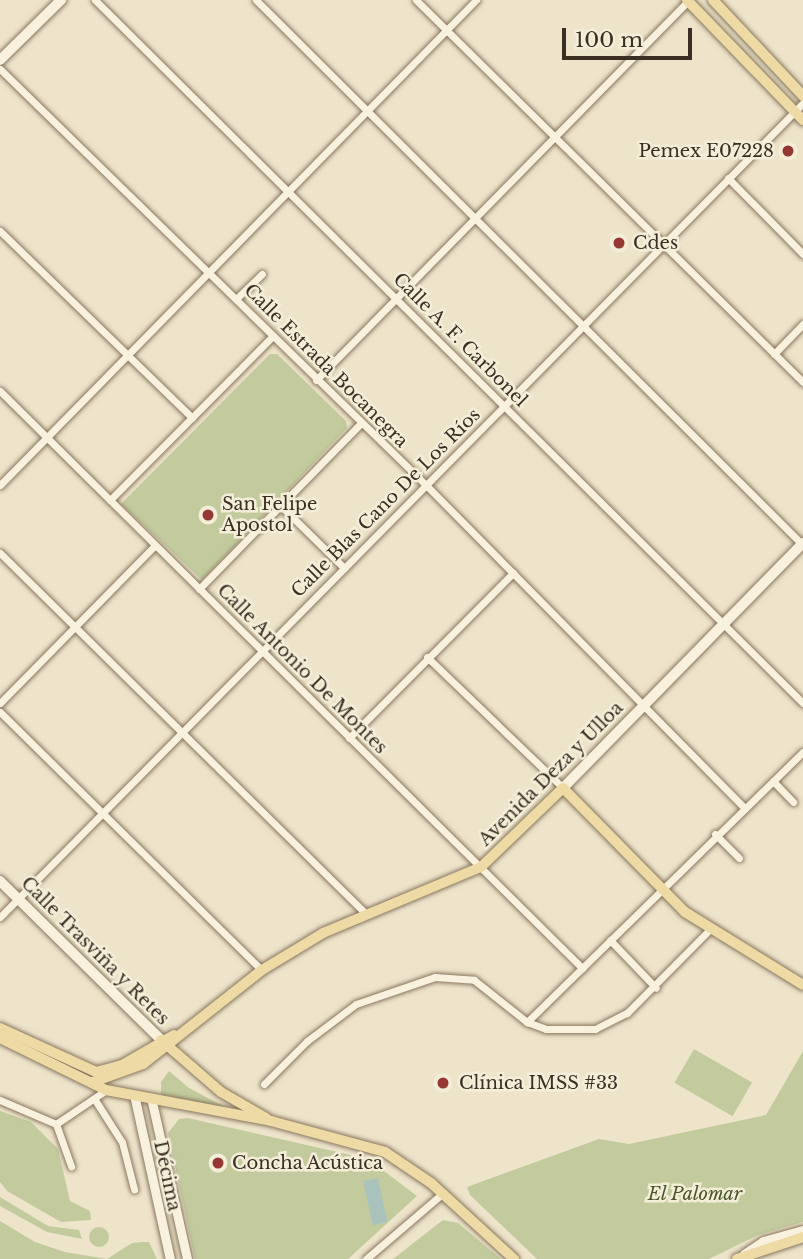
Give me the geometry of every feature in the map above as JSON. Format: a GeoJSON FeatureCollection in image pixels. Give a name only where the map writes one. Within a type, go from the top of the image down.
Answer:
{"type":"FeatureCollection","features":[{"type":"Feature","properties":{"kind":"main road"},"geometry":{"type":"LineString","coordinates":[[0,60],[61,0]]}},
{"type":"Feature","properties":{"kind":"main road"},"geometry":{"type":"LineString","coordinates":[[688,0],[799,107],[803,120]]}},
{"type":"Feature","properties":{"kind":"main road"},"geometry":{"type":"LineString","coordinates":[[713,0],[803,96]]}},
{"type":"Feature","properties":{"kind":"main road","name":"Avenida Deza y Ulloa"},"geometry":{"type":"LineString","coordinates":[[95,1077],[126,1073],[163,1042],[262,970],[364,912],[481,867],[564,788],[803,544]]}},
{"type":"Feature","properties":{"kind":"main road"},"geometry":{"type":"LineString","coordinates":[[564,788],[661,889],[709,930],[803,985]]}},
{"type":"Feature","properties":{"kind":"main road","name":"Calle Trasviña y Retes"},"geometry":{"type":"LineString","coordinates":[[0,881],[163,1042]]}},
{"type":"Feature","properties":{"kind":"main road"},"geometry":{"type":"LineString","coordinates":[[0,1028],[95,1077],[106,1090],[135,1099],[271,1121],[385,1152],[404,1161],[514,1259]]}},
{"type":"Feature","properties":{"kind":"main road"},"geometry":{"type":"LineString","coordinates":[[0,1038],[95,1077]]}},
{"type":"Feature","properties":{"kind":"main road"},"geometry":{"type":"LineString","coordinates":[[163,1042],[221,1092],[271,1121]]}},
{"type":"Feature","properties":{"kind":"main road"},"geometry":{"type":"LineString","coordinates":[[738,1258],[803,1237]]}},
{"type":"Feature","properties":{"kind":"street","name":"Calle A. F. Carbonel"},"geometry":{"type":"LineString","coordinates":[[94,0],[803,703]]}},
{"type":"Feature","properties":{"kind":"street"},"geometry":{"type":"LineString","coordinates":[[256,0],[803,544]]}},
{"type":"Feature","properties":{"kind":"street"},"geometry":{"type":"LineString","coordinates":[[416,0],[803,382]]}},
{"type":"Feature","properties":{"kind":"street"},"geometry":{"type":"LineString","coordinates":[[0,485],[476,0]]}},
{"type":"Feature","properties":{"kind":"street"},"geometry":{"type":"LineString","coordinates":[[316,380],[688,0]]}},
{"type":"Feature","properties":{"kind":"street","name":"Calle Estrada Bocanegra"},"geometry":{"type":"LineString","coordinates":[[0,69],[426,485],[744,807]]}},
{"type":"Feature","properties":{"kind":"street","name":"Calle Blas Cano De Los Ríos"},"geometry":{"type":"LineString","coordinates":[[0,917],[799,107]]}},
{"type":"Feature","properties":{"kind":"street"},"geometry":{"type":"LineString","coordinates":[[728,178],[803,254]]}},
{"type":"Feature","properties":{"kind":"street"},"geometry":{"type":"LineString","coordinates":[[0,231],[192,418]]}},
{"type":"Feature","properties":{"kind":"street"},"geometry":{"type":"LineString","coordinates":[[236,299],[262,274]]}},
{"type":"Feature","properties":{"kind":"street"},"geometry":{"type":"LineString","coordinates":[[774,354],[803,324]]}},
{"type":"Feature","properties":{"kind":"street"},"geometry":{"type":"LineString","coordinates":[[110,500],[273,336]]}},
{"type":"Feature","properties":{"kind":"street","name":"Calle Antonio De Montes"},"geometry":{"type":"LineString","coordinates":[[0,391],[582,968]]}},
{"type":"Feature","properties":{"kind":"street"},"geometry":{"type":"LineString","coordinates":[[199,589],[361,424]]}},
{"type":"Feature","properties":{"kind":"street"},"geometry":{"type":"LineString","coordinates":[[280,505],[344,568]]}},
{"type":"Feature","properties":{"kind":"street"},"geometry":{"type":"LineString","coordinates":[[0,703],[155,545]]}},
{"type":"Feature","properties":{"kind":"street"},"geometry":{"type":"LineString","coordinates":[[0,553],[364,912]]}},
{"type":"Feature","properties":{"kind":"street"},"geometry":{"type":"LineString","coordinates":[[349,738],[513,573]]}},
{"type":"Feature","properties":{"kind":"street"},"geometry":{"type":"LineString","coordinates":[[427,657],[564,788]]}},
{"type":"Feature","properties":{"kind":"street"},"geometry":{"type":"LineString","coordinates":[[0,712],[262,970]]}},
{"type":"Feature","properties":{"kind":"street"},"geometry":{"type":"LineString","coordinates":[[527,1022],[715,834],[803,752]]}},
{"type":"Feature","properties":{"kind":"street"},"geometry":{"type":"LineString","coordinates":[[773,781],[793,802]]}},
{"type":"Feature","properties":{"kind":"street"},"geometry":{"type":"LineString","coordinates":[[715,834],[739,858]]}},
{"type":"Feature","properties":{"kind":"street"},"geometry":{"type":"LineString","coordinates":[[264,1084],[307,1041],[356,1004],[435,977],[455,975],[485,985],[527,1022],[563,1031],[595,1029],[627,1013],[656,988],[709,930]]}},
{"type":"Feature","properties":{"kind":"street"},"geometry":{"type":"LineString","coordinates":[[610,940],[656,988]]}},
{"type":"Feature","properties":{"kind":"street"},"geometry":{"type":"LineString","coordinates":[[56,1124],[106,1090]]}},
{"type":"Feature","properties":{"kind":"street","name":"Décima"},"geometry":{"type":"LineString","coordinates":[[135,1099],[170,1259]]}},
{"type":"Feature","properties":{"kind":"street"},"geometry":{"type":"LineString","coordinates":[[0,1100],[56,1124],[71,1166]]}},
{"type":"Feature","properties":{"kind":"street"},"geometry":{"type":"LineString","coordinates":[[95,1100],[122,1142],[134,1189]]}},
{"type":"Feature","properties":{"kind":"street","name":"Décima"},"geometry":{"type":"LineString","coordinates":[[152,1102],[187,1259]]}},
{"type":"Feature","properties":{"kind":"street"},"geometry":{"type":"LineString","coordinates":[[366,1259],[443,1194]]}},
{"type":"Feature","properties":{"kind":"street"},"geometry":{"type":"LineString","coordinates":[[738,1258],[763,1241],[803,1230]]}},
{"type":"Feature","properties":{"kind":"green space"},"geometry":{"type":"Polygon","coordinates":[[[270,354],[277,354],[346,421],[347,428],[202,580],[121,504],[270,354]]]}},
{"type":"Feature","properties":{"kind":"green space"},"geometry":{"type":"Polygon","coordinates":[[[694,1049],[752,1082],[733,1116],[674,1083],[694,1049]]]}},
{"type":"Feature","properties":{"kind":"green space","name":"El Palomar"},"geometry":{"type":"Polygon","coordinates":[[[803,1051],[803,1222],[758,1235],[709,1259],[537,1259],[470,1195],[467,1187],[599,1139],[629,1144],[766,1115],[803,1051]]]}},
{"type":"Feature","properties":{"kind":"green space"},"geometry":{"type":"Polygon","coordinates":[[[169,1071],[189,1088],[227,1108],[161,1096],[161,1082],[169,1071]]]}},
{"type":"Feature","properties":{"kind":"green space"},"geometry":{"type":"Polygon","coordinates":[[[0,1111],[31,1122],[58,1149],[70,1201],[90,1211],[91,1220],[61,1222],[7,1191],[0,1182],[0,1111]]]}},
{"type":"Feature","properties":{"kind":"green space"},"geometry":{"type":"Polygon","coordinates":[[[188,1118],[368,1159],[417,1196],[348,1259],[195,1259],[168,1133],[179,1119],[188,1118]]]}},
{"type":"Feature","properties":{"kind":"green space"},"geometry":{"type":"Polygon","coordinates":[[[0,1197],[48,1226],[79,1230],[82,1239],[47,1232],[0,1206],[0,1197]]]}},
{"type":"Feature","properties":{"kind":"green space"},"geometry":{"type":"Polygon","coordinates":[[[443,1220],[458,1223],[501,1259],[393,1259],[443,1220]]]}},
{"type":"Feature","properties":{"kind":"green space"},"geometry":{"type":"Polygon","coordinates":[[[0,1221],[35,1242],[65,1252],[107,1259],[0,1259],[0,1221]]]}},
{"type":"Feature","properties":{"kind":"green space"},"geometry":{"type":"Polygon","coordinates":[[[99,1227],[106,1230],[109,1237],[106,1244],[99,1247],[92,1244],[89,1237],[92,1230],[99,1227]]]}},
{"type":"Feature","properties":{"kind":"green space"},"geometry":{"type":"Polygon","coordinates":[[[149,1242],[157,1259],[107,1259],[132,1243],[149,1242]]]}},
{"type":"Feature","properties":{"kind":"water"},"geometry":{"type":"Polygon","coordinates":[[[378,1178],[387,1222],[373,1225],[363,1181],[378,1178]]]}},
{"type":"Feature","properties":{"kind":"place","name":"Pemex E07228"},"geometry":{"type":"Point","coordinates":[788,151]}},
{"type":"Feature","properties":{"kind":"place","name":"Cdes"},"geometry":{"type":"Point","coordinates":[619,243]}},
{"type":"Feature","properties":{"kind":"place","name":"San Felipe Apostol"},"geometry":{"type":"Point","coordinates":[208,515]}},
{"type":"Feature","properties":{"kind":"place","name":"Clínica IMSS #33"},"geometry":{"type":"Point","coordinates":[443,1083]}},
{"type":"Feature","properties":{"kind":"place","name":"Concha Acústica"},"geometry":{"type":"Point","coordinates":[218,1163]}}]}
